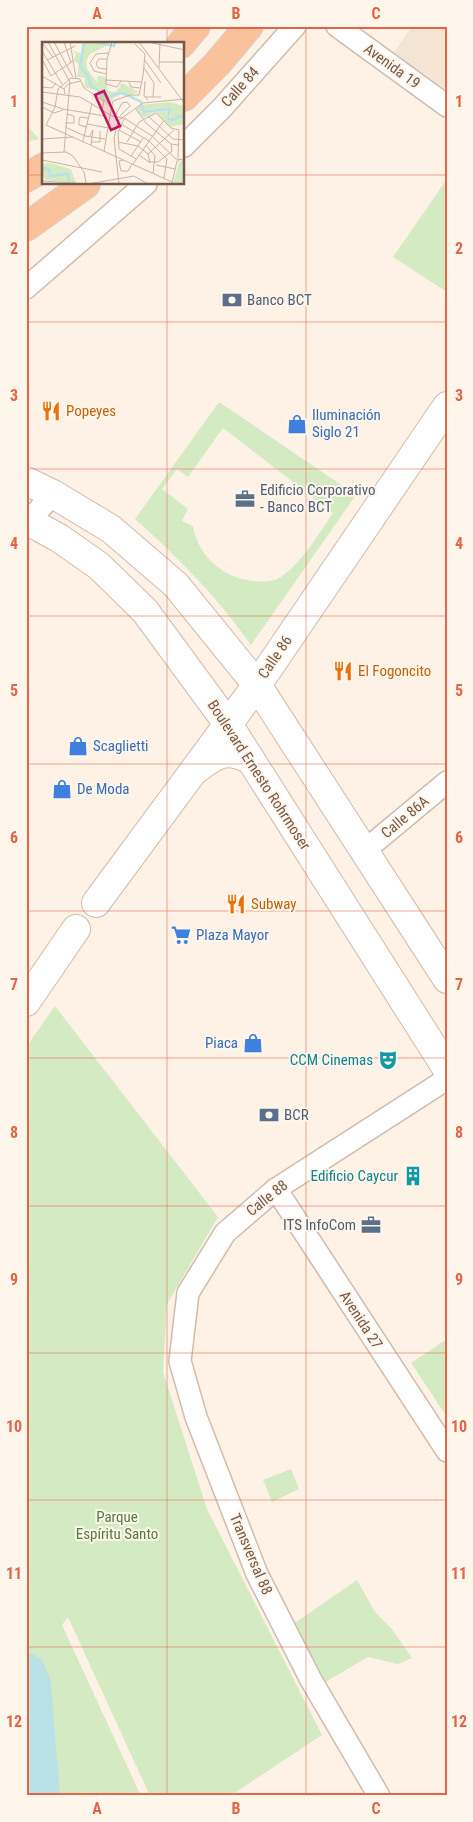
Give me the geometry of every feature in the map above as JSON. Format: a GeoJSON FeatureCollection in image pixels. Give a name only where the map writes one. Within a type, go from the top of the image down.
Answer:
{"type":"FeatureCollection","features":[{"type":"Feature","properties":{"kind":"highway"},"geometry":{"type":"LineString","coordinates":[[183,42],[196,26]]}},
{"type":"Feature","properties":{"kind":"highway"},"geometry":{"type":"LineString","coordinates":[[185,95],[217,64],[249,26]]}},
{"type":"Feature","properties":{"kind":"highway"},"geometry":{"type":"LineString","coordinates":[[26,159],[42,156]]}},
{"type":"Feature","properties":{"kind":"highway"},"geometry":{"type":"LineString","coordinates":[[26,178],[42,167]]}},
{"type":"Feature","properties":{"kind":"highway"},"geometry":{"type":"LineString","coordinates":[[26,227],[85,185]]}},
{"type":"Feature","properties":{"kind":"main road","name":"Calle 86"},"geometry":{"type":"LineString","coordinates":[[96,903],[257,685],[447,406]]}},
{"type":"Feature","properties":{"kind":"main road"},"geometry":{"type":"LineString","coordinates":[[26,481],[53,494],[127,541],[176,585],[257,685],[447,979]]}},
{"type":"Feature","properties":{"kind":"main road","name":"Boulevard Ernesto Rohrmoser"},"geometry":{"type":"LineString","coordinates":[[27,522],[59,538],[98,566],[145,611],[228,724],[447,1069]]}},
{"type":"Feature","properties":{"kind":"main road"},"geometry":{"type":"LineString","coordinates":[[195,770],[214,756],[226,752],[238,753],[251,760]]}},
{"type":"Feature","properties":{"kind":"main road"},"geometry":{"type":"LineString","coordinates":[[26,1002],[76,929]]}},
{"type":"Feature","properties":{"kind":"street","name":"Calle 84"},"geometry":{"type":"LineString","coordinates":[[185,145],[222,108],[295,26]]}},
{"type":"Feature","properties":{"kind":"street","name":"Avenida 19"},"geometry":{"type":"LineString","coordinates":[[337,26],[447,106]]}},
{"type":"Feature","properties":{"kind":"street"},"geometry":{"type":"LineString","coordinates":[[26,288],[145,185]]}},
{"type":"Feature","properties":{"kind":"street"},"geometry":{"type":"LineString","coordinates":[[27,522],[53,494]]}},
{"type":"Feature","properties":{"kind":"street","name":"Calle 86A"},"geometry":{"type":"LineString","coordinates":[[364,851],[447,782]]}},
{"type":"Feature","properties":{"kind":"street","name":"Calle 88"},"geometry":{"type":"LineString","coordinates":[[188,1293],[224,1233],[276,1189],[447,1079]]}},
{"type":"Feature","properties":{"kind":"street","name":"Avenida 27"},"geometry":{"type":"LineString","coordinates":[[276,1189],[447,1452]]}},
{"type":"Feature","properties":{"kind":"street","name":"Transversal 88"},"geometry":{"type":"LineString","coordinates":[[188,1293],[180,1361],[196,1416],[257,1574],[311,1680],[379,1796]]}},
{"type":"Feature","properties":{"kind":"shaded area"},"geometry":{"type":"Polygon","coordinates":[[[412,26],[447,26],[447,90],[394,53],[412,26]]]}},
{"type":"Feature","properties":{"kind":"green space"},"geometry":{"type":"Polygon","coordinates":[[[26,124],[39,139],[26,142],[26,124]]]}},
{"type":"Feature","properties":{"kind":"green space"},"geometry":{"type":"Polygon","coordinates":[[[447,179],[447,292],[393,257],[447,179]]]}},
{"type":"Feature","properties":{"kind":"green space"},"geometry":{"type":"Polygon","coordinates":[[[219,402],[356,495],[251,645],[197,579],[135,519],[219,402]],[[223,428],[188,477],[177,469],[162,489],[188,509],[182,521],[193,526],[200,547],[206,556],[222,570],[242,579],[253,581],[273,580],[287,573],[309,549],[333,513],[223,428]]]}},
{"type":"Feature","properties":{"kind":"green space","name":"Parque Espíritu Santo"},"geometry":{"type":"Polygon","coordinates":[[[55,1006],[218,1217],[167,1304],[163,1372],[207,1509],[322,1735],[230,1796],[150,1796],[68,1617],[62,1625],[141,1796],[26,1796],[26,1047],[55,1006]]]}},
{"type":"Feature","properties":{"kind":"green space"},"geometry":{"type":"Polygon","coordinates":[[[447,1339],[447,1417],[411,1363],[447,1339]]]}},
{"type":"Feature","properties":{"kind":"green space"},"geometry":{"type":"Polygon","coordinates":[[[291,1469],[299,1489],[272,1502],[263,1480],[291,1469]]]}},
{"type":"Feature","properties":{"kind":"green space"},"geometry":{"type":"Polygon","coordinates":[[[357,1580],[375,1612],[391,1628],[412,1658],[398,1664],[368,1657],[322,1684],[289,1627],[357,1580]]]}},
{"type":"Feature","properties":{"kind":"waterway"},"geometry":{"type":"LineString","coordinates":[[26,1673],[31,1685],[40,1796]]}},
{"type":"Feature","properties":{"kind":"place","name":"Banco BCT"},"geometry":{"type":"Point","coordinates":[232,300]}},
{"type":"Feature","properties":{"kind":"place","name":"Popeyes"},"geometry":{"type":"Point","coordinates":[51,411]}},
{"type":"Feature","properties":{"kind":"place","name":"Iluminación Siglo 21"},"geometry":{"type":"Point","coordinates":[297,424]}},
{"type":"Feature","properties":{"kind":"place","name":"Edificio Corporativo - Banco BCT"},"geometry":{"type":"Point","coordinates":[245,499]}},
{"type":"Feature","properties":{"kind":"place","name":"El Fogoncito"},"geometry":{"type":"Point","coordinates":[343,671]}},
{"type":"Feature","properties":{"kind":"place","name":"Scaglietti"},"geometry":{"type":"Point","coordinates":[78,746]}},
{"type":"Feature","properties":{"kind":"place","name":"De Moda"},"geometry":{"type":"Point","coordinates":[62,789]}},
{"type":"Feature","properties":{"kind":"place","name":"Subway"},"geometry":{"type":"Point","coordinates":[236,904]}},
{"type":"Feature","properties":{"kind":"place","name":"Plaza Mayor"},"geometry":{"type":"Point","coordinates":[181,935]}},
{"type":"Feature","properties":{"kind":"place","name":"Piaca"},"geometry":{"type":"Point","coordinates":[253,1043]}},
{"type":"Feature","properties":{"kind":"place","name":"CCM Cinemas"},"geometry":{"type":"Point","coordinates":[388,1060]}},
{"type":"Feature","properties":{"kind":"place","name":"BCR"},"geometry":{"type":"Point","coordinates":[269,1115]}},
{"type":"Feature","properties":{"kind":"place","name":"Edificio Caycur"},"geometry":{"type":"Point","coordinates":[413,1176]}},
{"type":"Feature","properties":{"kind":"place","name":"ITS InfoCom"},"geometry":{"type":"Point","coordinates":[371,1225]}}]}
